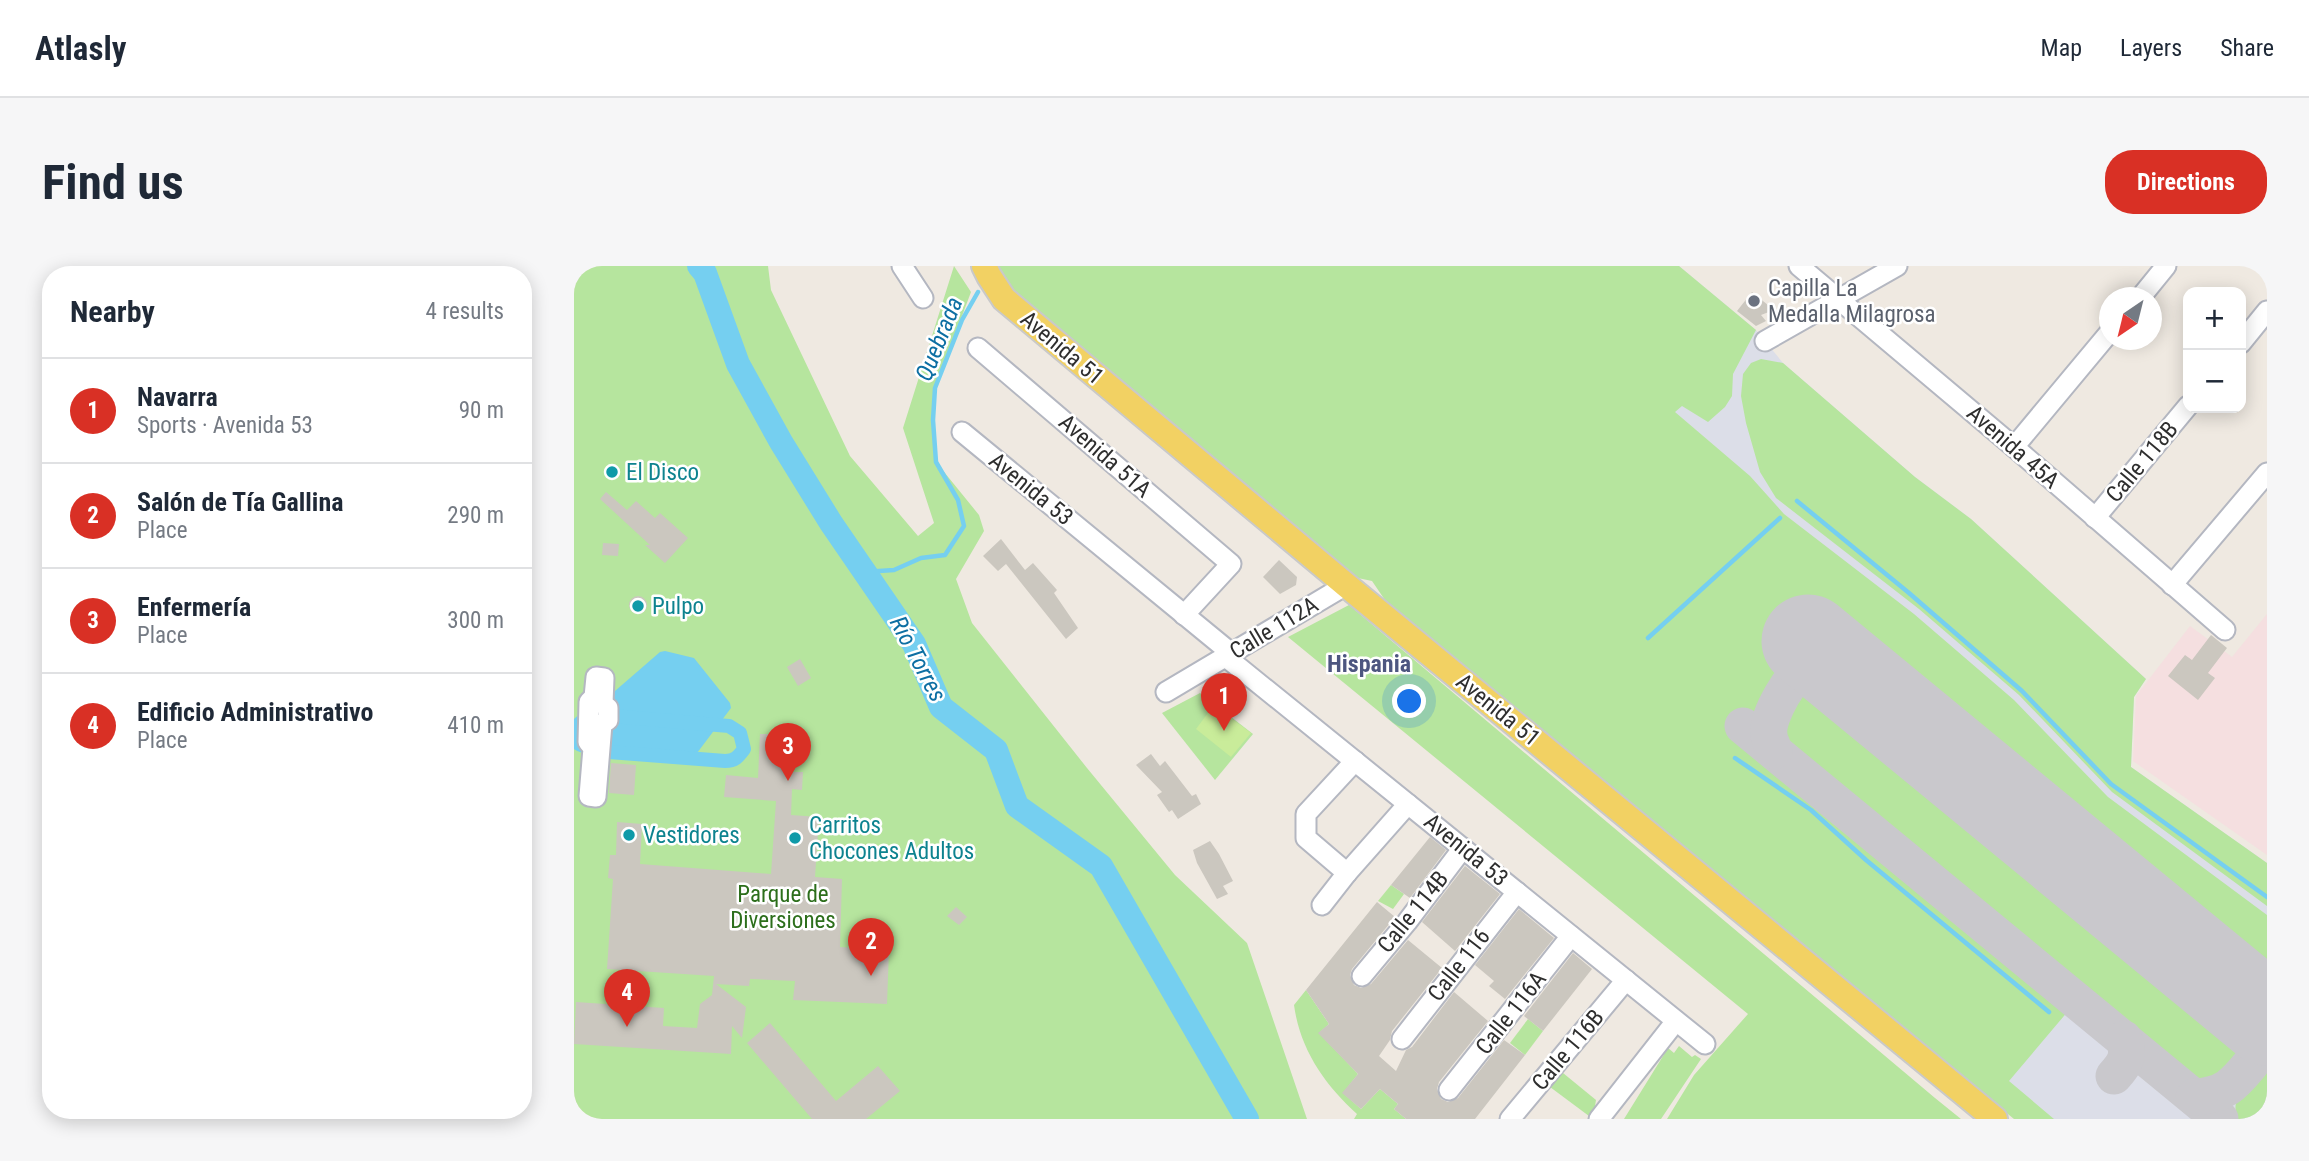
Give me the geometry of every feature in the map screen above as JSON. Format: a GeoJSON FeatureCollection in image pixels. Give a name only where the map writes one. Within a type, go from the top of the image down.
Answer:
{"type":"FeatureCollection","features":[{"type":"Feature","properties":{"kind":"main road","name":"Avenida 51"},"geometry":{"type":"LineString","coordinates":[[985,266],[1004,299],[1346,585],[1995,1119]]}},
{"type":"Feature","properties":{"kind":"street"},"geometry":{"type":"LineString","coordinates":[[902,266],[923,298]]}},
{"type":"Feature","properties":{"kind":"street","name":"Avenida 45A"},"geometry":{"type":"LineString","coordinates":[[1799,266],[2225,630]]}},
{"type":"Feature","properties":{"kind":"street"},"geometry":{"type":"LineString","coordinates":[[1765,341],[1897,266]]}},
{"type":"Feature","properties":{"kind":"street"},"geometry":{"type":"LineString","coordinates":[[2149,287],[2166,266]]}},
{"type":"Feature","properties":{"kind":"street"},"geometry":{"type":"LineString","coordinates":[[2246,337],[2267,312]]}},
{"type":"Feature","properties":{"kind":"street"},"geometry":{"type":"LineString","coordinates":[[2014,447],[2099,346]]}},
{"type":"Feature","properties":{"kind":"street","name":"Avenida 51A"},"geometry":{"type":"LineString","coordinates":[[978,348],[1231,564],[1184,615]]}},
{"type":"Feature","properties":{"kind":"street","name":"Calle 118B"},"geometry":{"type":"LineString","coordinates":[[2095,518],[2183,412]]}},
{"type":"Feature","properties":{"kind":"street","name":"Avenida 53"},"geometry":{"type":"LineString","coordinates":[[962,432],[1184,615],[1355,761],[1705,1044]]}},
{"type":"Feature","properties":{"kind":"street"},"geometry":{"type":"LineString","coordinates":[[2172,585],[2267,473]]}},
{"type":"Feature","properties":{"kind":"street","name":"Calle 112A"},"geometry":{"type":"LineString","coordinates":[[1166,692],[1346,585]]}},
{"type":"Feature","properties":{"kind":"street"},"geometry":{"type":"LineString","coordinates":[[596,677],[604,678],[603,704],[608,708],[608,720],[602,724],[596,797],[589,796],[593,748],[588,742],[589,702],[594,697],[596,677]]}},
{"type":"Feature","properties":{"kind":"street"},"geometry":{"type":"LineString","coordinates":[[1347,873],[1306,838],[1306,814],[1355,761]]}},
{"type":"Feature","properties":{"kind":"street"},"geometry":{"type":"LineString","coordinates":[[1322,905],[1408,804]]}},
{"type":"Feature","properties":{"kind":"street","name":"Calle 114B"},"geometry":{"type":"LineString","coordinates":[[1362,976],[1463,848]]}},
{"type":"Feature","properties":{"kind":"street","name":"Calle 116"},"geometry":{"type":"LineString","coordinates":[[1402,1039],[1517,892]]}},
{"type":"Feature","properties":{"kind":"street","name":"Calle 116A"},"geometry":{"type":"LineString","coordinates":[[1449,1090],[1571,936]]}},
{"type":"Feature","properties":{"kind":"street","name":"Calle 116B"},"geometry":{"type":"LineString","coordinates":[[1510,1119],[1626,980]]}},
{"type":"Feature","properties":{"kind":"street"},"geometry":{"type":"LineString","coordinates":[[1600,1119],[1676,1021]]}},
{"type":"Feature","properties":{"kind":"shaded area"},"geometry":{"type":"Polygon","coordinates":[[[1022,266],[1679,266],[1756,330],[1783,363],[1915,477],[1971,519],[2146,679],[2134,697],[2131,767],[2267,863],[2267,1119],[2030,1119],[1022,266]]]}},
{"type":"Feature","properties":{"kind":"shaded area"},"geometry":{"type":"Polygon","coordinates":[[[2267,614],[2267,855],[2133,761],[2136,696],[2190,626],[2232,657],[2267,614]]]}},
{"type":"Feature","properties":{"kind":"green space","name":"Parque de Diversiones"},"geometry":{"type":"Polygon","coordinates":[[[574,266],[768,266],[771,290],[850,456],[918,536],[934,523],[903,428],[954,266],[971,292],[935,388],[933,420],[936,462],[979,515],[984,531],[956,579],[972,623],[1175,875],[1247,943],[1307,1119],[574,1119],[574,266]]]}},
{"type":"Feature","properties":{"kind":"green space"},"geometry":{"type":"Polygon","coordinates":[[[996,266],[1679,266],[1756,330],[1733,374],[1732,396],[1725,407],[1708,422],[1682,406],[1675,412],[1750,476],[1784,514],[1914,614],[2014,700],[2108,797],[2267,915],[2267,980],[1822,612],[1792,649],[1759,724],[1748,713],[1732,731],[2069,1010],[2009,1081],[2054,1119],[2014,1119],[1401,618],[1372,581],[1353,577],[1014,297],[996,266]]]}},
{"type":"Feature","properties":{"kind":"green space"},"geometry":{"type":"Polygon","coordinates":[[[1761,359],[1783,363],[1915,477],[1971,519],[2146,679],[2134,697],[2131,767],[2267,863],[2267,906],[2112,792],[2019,695],[1919,609],[1776,498],[1760,472],[1741,396],[1743,374],[1751,363],[1761,359]]]}},
{"type":"Feature","properties":{"kind":"green space"},"geometry":{"type":"Polygon","coordinates":[[[1349,605],[1961,1119],[1667,1119],[1694,1075],[1748,1014],[1288,637],[1349,605]]]}},
{"type":"Feature","properties":{"kind":"green space"},"geometry":{"type":"Polygon","coordinates":[[[1810,678],[2241,1035],[2247,1044],[2245,1052],[2217,1083],[2199,1086],[1791,749],[1784,729],[1785,717],[1798,691],[1810,678]]]}},
{"type":"Feature","properties":{"kind":"green space"},"geometry":{"type":"Polygon","coordinates":[[[1200,693],[1253,734],[1215,780],[1162,713],[1200,693]]]}},
{"type":"Feature","properties":{"kind":"green space"},"geometry":{"type":"Polygon","coordinates":[[[1214,705],[1251,733],[1231,757],[1196,729],[1214,705]]]}},
{"type":"Feature","properties":{"kind":"green space"},"geometry":{"type":"Polygon","coordinates":[[[1391,885],[1404,894],[1393,909],[1378,901],[1391,885]]]}},
{"type":"Feature","properties":{"kind":"green space"},"geometry":{"type":"Polygon","coordinates":[[[1306,990],[1329,1024],[1319,1033],[1358,1074],[1343,1093],[1361,1109],[1380,1089],[1398,1104],[1394,1109],[1406,1119],[1354,1119],[1357,1114],[1324,1078],[1302,1036],[1294,1005],[1306,990]]]}},
{"type":"Feature","properties":{"kind":"green space"},"geometry":{"type":"Polygon","coordinates":[[[1528,1019],[1543,1031],[1525,1055],[1510,1043],[1528,1019]]]}},
{"type":"Feature","properties":{"kind":"green space"},"geometry":{"type":"Polygon","coordinates":[[[1679,1046],[1692,1057],[1695,1055],[1701,1059],[1661,1119],[1624,1119],[1668,1048],[1674,1053],[1679,1046]]]}},
{"type":"Feature","properties":{"kind":"green space"},"geometry":{"type":"Polygon","coordinates":[[[2267,1066],[2267,1119],[2238,1119],[2236,1104],[2242,1088],[2253,1075],[2267,1066]]]}},
{"type":"Feature","properties":{"kind":"green space"},"geometry":{"type":"Polygon","coordinates":[[[1558,1073],[1563,1073],[1596,1100],[1593,1119],[1550,1087],[1558,1073]]]}},
{"type":"Feature","properties":{"kind":"water"},"geometry":{"type":"Polygon","coordinates":[[[660,652],[694,658],[730,703],[731,708],[694,757],[682,762],[625,759],[582,753],[574,749],[574,719],[605,691],[615,691],[660,652]]]}},
{"type":"Feature","properties":{"kind":"building","name":"Capilla La Medalla Milagrosa"},"geometry":{"type":"Polygon","coordinates":[[[1752,292],[1774,310],[1761,315],[1766,321],[1756,326],[1737,311],[1752,292]]]}},
{"type":"Feature","properties":{"kind":"building"},"geometry":{"type":"Polygon","coordinates":[[[606,492],[627,510],[636,501],[655,518],[660,513],[688,538],[665,563],[645,545],[650,545],[600,499],[606,492]]]}},
{"type":"Feature","properties":{"kind":"building"},"geometry":{"type":"Polygon","coordinates":[[[1001,539],[1025,570],[1033,563],[1057,590],[1054,593],[1078,628],[1066,639],[1006,564],[998,571],[983,556],[1001,539]]]}},
{"type":"Feature","properties":{"kind":"building"},"geometry":{"type":"Polygon","coordinates":[[[603,543],[619,544],[618,556],[602,555],[603,543]]]}},
{"type":"Feature","properties":{"kind":"building"},"geometry":{"type":"Polygon","coordinates":[[[1279,560],[1297,577],[1296,585],[1280,594],[1263,577],[1279,560]]]}},
{"type":"Feature","properties":{"kind":"building","name":"Pulpo"},"geometry":{"type":"Polygon","coordinates":[[[638,596],[644,599],[647,605],[644,611],[638,614],[632,611],[629,605],[632,599],[638,596]]]}},
{"type":"Feature","properties":{"kind":"building"},"geometry":{"type":"Polygon","coordinates":[[[2211,635],[2227,648],[2208,673],[2215,678],[2198,700],[2168,676],[2185,655],[2192,660],[2211,635]]]}},
{"type":"Feature","properties":{"kind":"building"},"geometry":{"type":"Polygon","coordinates":[[[800,659],[811,678],[798,686],[787,667],[800,659]]]}},
{"type":"Feature","properties":{"kind":"building"},"geometry":{"type":"Polygon","coordinates":[[[760,734],[776,734],[775,765],[791,766],[791,772],[803,772],[802,790],[792,789],[791,815],[819,817],[815,877],[842,879],[840,947],[889,950],[887,1004],[793,1000],[795,981],[750,979],[749,986],[716,984],[746,1007],[742,1038],[732,1026],[731,1054],[574,1044],[576,1002],[664,1008],[663,1026],[697,1028],[700,1004],[712,995],[714,976],[607,969],[613,879],[608,878],[610,855],[616,855],[617,822],[642,824],[640,864],[771,874],[776,801],[724,797],[726,775],[758,778],[760,734]]]}},
{"type":"Feature","properties":{"kind":"building"},"geometry":{"type":"Polygon","coordinates":[[[1151,754],[1160,766],[1165,761],[1192,796],[1196,794],[1201,804],[1178,819],[1172,810],[1169,812],[1157,795],[1162,792],[1136,765],[1151,754]]]}},
{"type":"Feature","properties":{"kind":"building"},"geometry":{"type":"Polygon","coordinates":[[[611,763],[636,765],[634,795],[609,793],[611,763]]]}},
{"type":"Feature","properties":{"kind":"building"},"geometry":{"type":"Polygon","coordinates":[[[1430,837],[1446,850],[1410,898],[1391,885],[1430,837]]]}},
{"type":"Feature","properties":{"kind":"building"},"geometry":{"type":"Polygon","coordinates":[[[1210,841],[1233,881],[1223,886],[1228,894],[1217,899],[1197,863],[1193,850],[1210,841]]]}},
{"type":"Feature","properties":{"kind":"building"},"geometry":{"type":"Polygon","coordinates":[[[1465,866],[1500,894],[1455,951],[1422,922],[1465,866]]]}},
{"type":"Feature","properties":{"kind":"building"},"geometry":{"type":"Polygon","coordinates":[[[1377,902],[1395,917],[1352,969],[1350,975],[1354,985],[1361,988],[1371,984],[1408,940],[1442,968],[1392,1031],[1390,1040],[1379,1056],[1396,1071],[1406,1050],[1412,1047],[1454,992],[1488,1021],[1439,1082],[1437,1089],[1441,1099],[1448,1102],[1458,1098],[1504,1040],[1525,1055],[1475,1119],[1406,1119],[1394,1109],[1398,1104],[1380,1089],[1361,1109],[1342,1093],[1358,1074],[1318,1033],[1329,1024],[1306,990],[1377,902]]]}},
{"type":"Feature","properties":{"kind":"building"},"geometry":{"type":"Polygon","coordinates":[[[956,907],[967,917],[959,925],[947,916],[956,907]]]}},
{"type":"Feature","properties":{"kind":"building"},"geometry":{"type":"Polygon","coordinates":[[[1519,909],[1554,938],[1505,999],[1489,986],[1494,981],[1475,965],[1519,909]]]}},
{"type":"Feature","properties":{"kind":"building"},"geometry":{"type":"Polygon","coordinates":[[[1573,953],[1592,969],[1543,1031],[1524,1016],[1573,953]]]}},
{"type":"Feature","properties":{"kind":"building"},"geometry":{"type":"Polygon","coordinates":[[[770,1023],[836,1101],[878,1066],[900,1091],[866,1119],[812,1119],[747,1043],[770,1023]]]}},
{"type":"Feature","properties":{"kind":"waterway","name":"Río Torres"},"geometry":{"type":"LineString","coordinates":[[699,266],[705,273],[738,364],[781,442],[831,523],[914,644],[941,707],[996,750],[1017,806],[1101,866],[1247,1119]]}},
{"type":"Feature","properties":{"kind":"waterway","name":"Quebrada"},"geometry":{"type":"LineString","coordinates":[[864,572],[894,570],[921,558],[945,555],[964,526],[958,500],[936,462],[933,420],[935,388],[962,320],[978,292]]}},
{"type":"Feature","properties":{"kind":"waterway"},"geometry":{"type":"LineString","coordinates":[[1797,501],[2022,691],[2111,784],[2267,897]]}},
{"type":"Feature","properties":{"kind":"waterway"},"geometry":{"type":"LineString","coordinates":[[1648,638],[1780,518]]}},
{"type":"Feature","properties":{"kind":"waterway"},"geometry":{"type":"LineString","coordinates":[[601,715],[729,726],[740,733],[744,749],[736,758],[725,761],[596,751],[586,742],[584,732],[586,726],[601,715]]}},
{"type":"Feature","properties":{"kind":"waterway"},"geometry":{"type":"LineString","coordinates":[[1735,758],[1811,810],[1866,860],[2049,1012]]}},
{"type":"Feature","properties":{"kind":"taxiway"},"geometry":{"type":"LineString","coordinates":[[1774,751],[1769,727],[1776,706],[1796,676],[1814,664],[1844,670]]}},
{"type":"Feature","properties":{"kind":"taxiway"},"geometry":{"type":"LineString","coordinates":[[1743,726],[2220,1119]]}},
{"type":"Feature","properties":{"kind":"taxiway"},"geometry":{"type":"LineString","coordinates":[[2259,1013],[2264,1033],[2260,1053]]}},
{"type":"Feature","properties":{"kind":"taxiway"},"geometry":{"type":"LineString","coordinates":[[2114,1076],[2125,1059],[2127,1050],[2124,1039]]}},
{"type":"Feature","properties":{"kind":"taxiway"},"geometry":{"type":"LineString","coordinates":[[2194,1097],[2207,1096],[2225,1089],[2239,1078],[2260,1053],[2267,1050]]}},
{"type":"Feature","properties":{"kind":"runway"},"geometry":{"type":"LineString","coordinates":[[1808,641],[2267,1019]]}},
{"type":"Feature","properties":{"kind":"place","name":"Capilla La Medalla Milagrosa"},"geometry":{"type":"Point","coordinates":[1754,301]}},
{"type":"Feature","properties":{"kind":"place","name":"El Disco"},"geometry":{"type":"Point","coordinates":[612,472]}},
{"type":"Feature","properties":{"kind":"place","name":"Pulpo"},"geometry":{"type":"Point","coordinates":[638,606]}},
{"type":"Feature","properties":{"kind":"place","name":"Navarra"},"geometry":{"type":"Point","coordinates":[1224,731]}},
{"type":"Feature","properties":{"kind":"place","name":"Enfermería"},"geometry":{"type":"Point","coordinates":[788,781]}},
{"type":"Feature","properties":{"kind":"place","name":"Vestidores"},"geometry":{"type":"Point","coordinates":[629,835]}},
{"type":"Feature","properties":{"kind":"place","name":"Carritos Chocones Adultos"},"geometry":{"type":"Point","coordinates":[795,838]}},
{"type":"Feature","properties":{"kind":"place","name":"Salón de Tía Gallina"},"geometry":{"type":"Point","coordinates":[871,976]}},
{"type":"Feature","properties":{"kind":"place","name":"Edificio Administrativo"},"geometry":{"type":"Point","coordinates":[627,1027]}},
{"type":"Feature","properties":{"kind":"district","name":"Hispania"},"geometry":{"type":"Point","coordinates":[1369,664]}}]}
